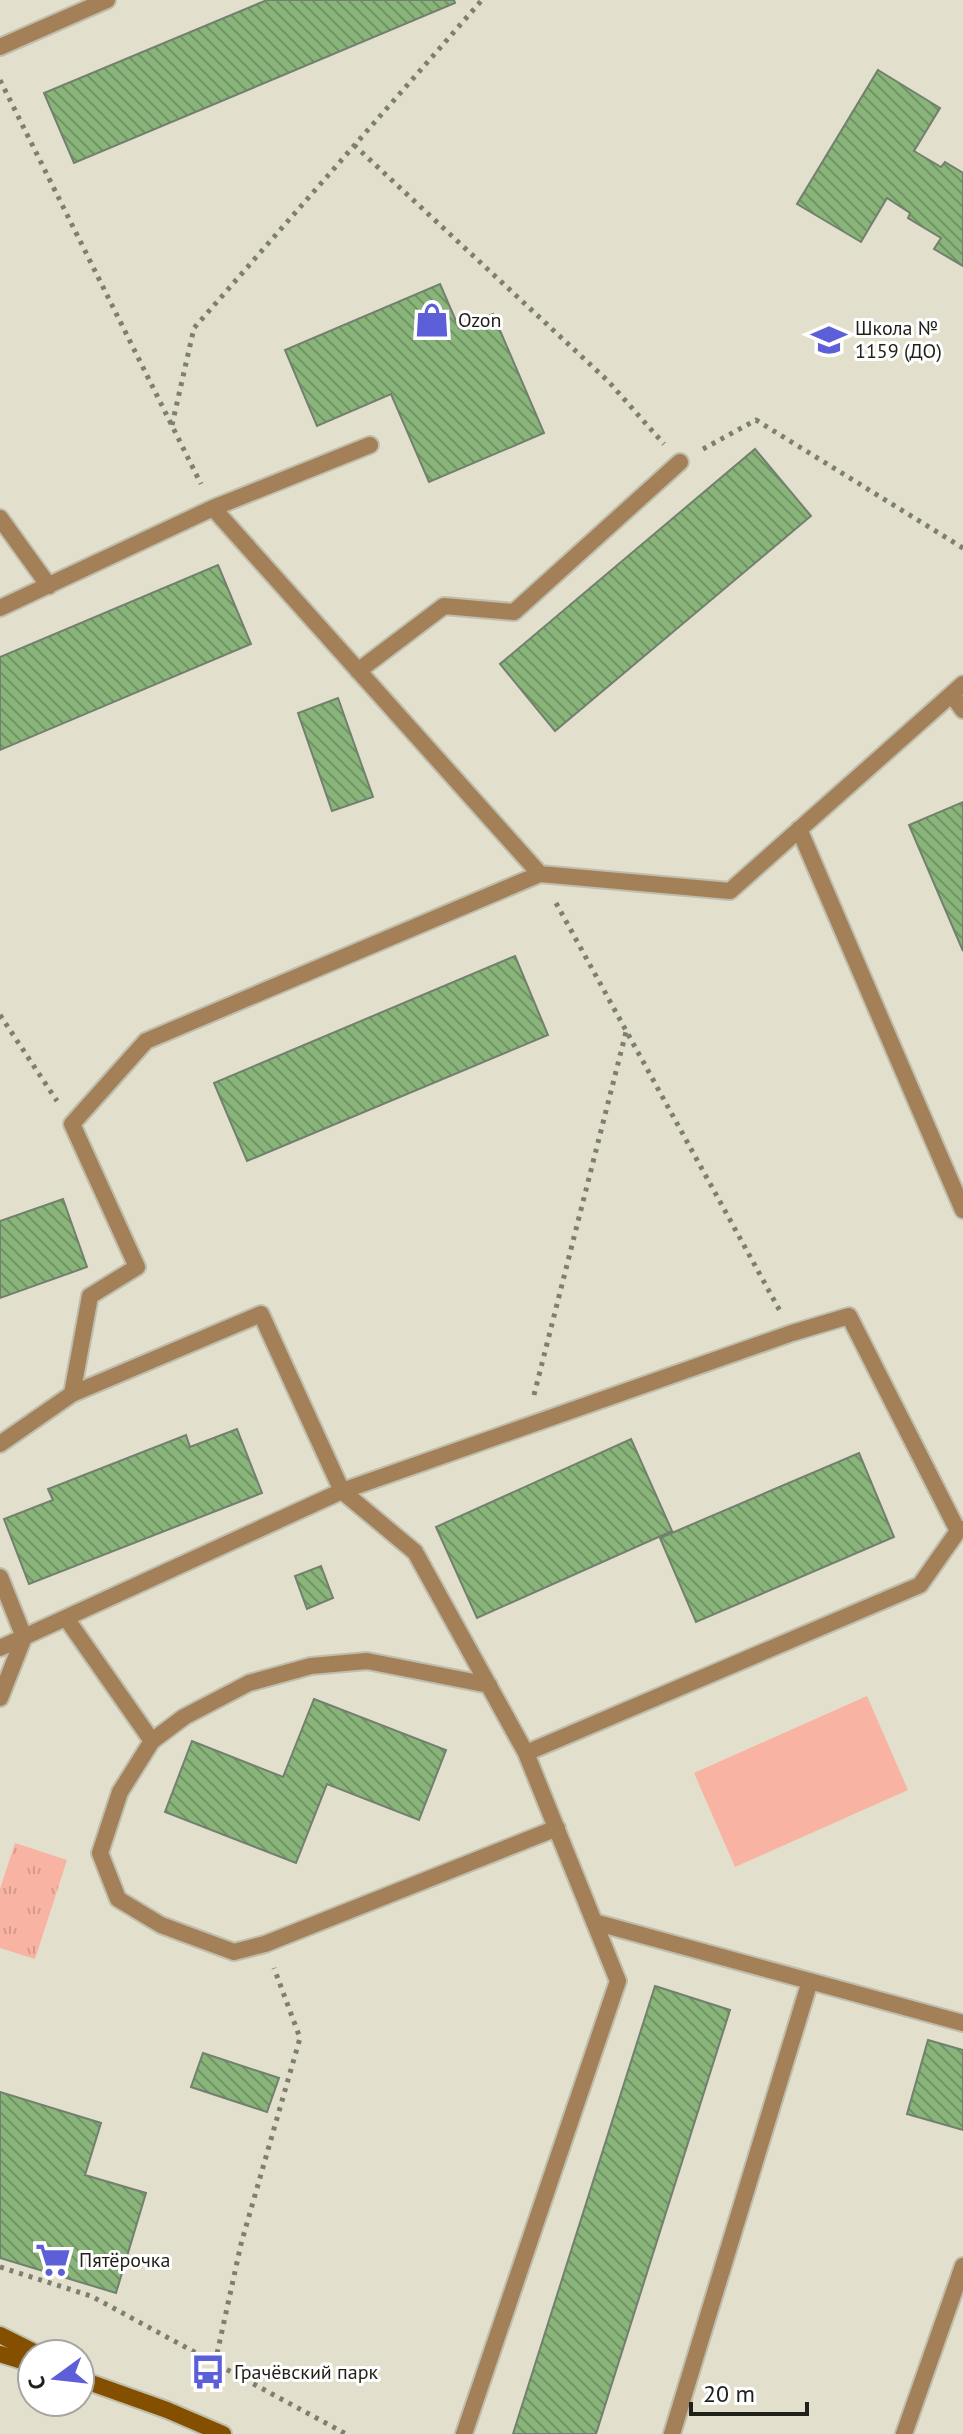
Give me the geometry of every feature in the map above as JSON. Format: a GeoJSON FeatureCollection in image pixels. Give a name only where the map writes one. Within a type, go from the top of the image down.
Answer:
{"type":"FeatureCollection","features":[{"type":"Feature","properties":{"kind":"main road"},"geometry":{"type":"LineString","coordinates":[[96,2384],[223,2434]]}},
{"type":"Feature","properties":{"kind":"lane"},"geometry":{"type":"LineString","coordinates":[[0,47],[107,0]]}},
{"type":"Feature","properties":{"kind":"lane"},"geometry":{"type":"LineString","coordinates":[[0,608],[213,508],[370,445]]}},
{"type":"Feature","properties":{"kind":"lane"},"geometry":{"type":"LineString","coordinates":[[358,671],[444,606],[514,612],[680,462]]}},
{"type":"Feature","properties":{"kind":"lane"},"geometry":{"type":"LineString","coordinates":[[213,508],[540,874]]}},
{"type":"Feature","properties":{"kind":"lane"},"geometry":{"type":"LineString","coordinates":[[0,518],[49,586]]}},
{"type":"Feature","properties":{"kind":"lane"},"geometry":{"type":"LineString","coordinates":[[72,1394],[90,1296],[137,1267],[72,1124],[146,1041],[540,874],[730,891],[957,690],[963,710]]}},
{"type":"Feature","properties":{"kind":"lane"},"geometry":{"type":"LineString","coordinates":[[799,829],[963,1210]]}},
{"type":"Feature","properties":{"kind":"lane"},"geometry":{"type":"LineString","coordinates":[[0,1444],[72,1394],[261,1314],[342,1491],[415,1552],[526,1753],[618,1981],[464,2434]]}},
{"type":"Feature","properties":{"kind":"lane"},"geometry":{"type":"LineString","coordinates":[[0,1648],[342,1491],[792,1333],[849,1316],[960,1530],[920,1585],[526,1753]]}},
{"type":"Feature","properties":{"kind":"lane"},"geometry":{"type":"LineString","coordinates":[[0,1577],[24,1637],[0,1698]]}},
{"type":"Feature","properties":{"kind":"lane"},"geometry":{"type":"LineString","coordinates":[[66,1618],[152,1741]]}},
{"type":"Feature","properties":{"kind":"lane"},"geometry":{"type":"LineString","coordinates":[[489,1685],[367,1661],[311,1666],[249,1683],[184,1717],[152,1741],[120,1792],[100,1853],[118,1899],[161,1925],[234,1952],[265,1944],[557,1828]]}},
{"type":"Feature","properties":{"kind":"lane"},"geometry":{"type":"LineString","coordinates":[[594,1922],[963,2023]]}},
{"type":"Feature","properties":{"kind":"lane"},"geometry":{"type":"LineString","coordinates":[[672,2434],[810,1981]]}},
{"type":"Feature","properties":{"kind":"lane"},"geometry":{"type":"LineString","coordinates":[[904,2434],[963,2266]]}},
{"type":"Feature","properties":{"kind":"path"},"geometry":{"type":"LineString","coordinates":[[172,425],[194,328],[482,0]]}},
{"type":"Feature","properties":{"kind":"path"},"geometry":{"type":"LineString","coordinates":[[0,80],[213,508]]}},
{"type":"Feature","properties":{"kind":"path"},"geometry":{"type":"LineString","coordinates":[[354,145],[608,381],[680,462],[756,420],[963,548]]}},
{"type":"Feature","properties":{"kind":"path"},"geometry":{"type":"LineString","coordinates":[[540,874],[792,1333]]}},
{"type":"Feature","properties":{"kind":"path"},"geometry":{"type":"LineString","coordinates":[[0,1015],[72,1124]]}},
{"type":"Feature","properties":{"kind":"path"},"geometry":{"type":"LineString","coordinates":[[526,1427],[627,1031]]}},
{"type":"Feature","properties":{"kind":"path"},"geometry":{"type":"LineString","coordinates":[[215,2363],[241,2244],[300,2038],[265,1944]]}},
{"type":"Feature","properties":{"kind":"path"},"geometry":{"type":"LineString","coordinates":[[0,2267],[91,2296],[346,2434]]}},
{"type":"Feature","properties":{"kind":"green space"},"geometry":{"type":"Polygon","coordinates":[[[867,1696],[908,1790],[735,1867],[694,1773],[867,1696]]]}},
{"type":"Feature","properties":{"kind":"green space"},"geometry":{"type":"Polygon","coordinates":[[[15,1843],[67,1860],[35,1959],[0,1948],[0,1889],[15,1843]]]}},
{"type":"Feature","properties":{"kind":"building"},"geometry":{"type":"Polygon","coordinates":[[[267,0],[454,0],[455,3],[74,163],[44,93],[267,0]]]}},
{"type":"Feature","properties":{"kind":"building"},"geometry":{"type":"Polygon","coordinates":[[[878,70],[940,108],[914,151],[941,167],[945,162],[963,173],[963,266],[934,249],[941,238],[908,218],[910,213],[887,198],[861,242],[797,204],[878,70]]]}},
{"type":"Feature","properties":{"kind":"building"},"geometry":{"type":"Polygon","coordinates":[[[440,284],[459,328],[493,314],[544,433],[429,482],[391,394],[317,426],[285,350],[440,284]]]}},
{"type":"Feature","properties":{"kind":"building"},"geometry":{"type":"Polygon","coordinates":[[[755,449],[811,516],[555,731],[500,664],[755,449]]]}},
{"type":"Feature","properties":{"kind":"building"},"geometry":{"type":"Polygon","coordinates":[[[218,565],[251,644],[0,750],[0,657],[218,565]]]}},
{"type":"Feature","properties":{"kind":"building"},"geometry":{"type":"Polygon","coordinates":[[[338,698],[373,797],[332,811],[298,713],[338,698]]]}},
{"type":"Feature","properties":{"kind":"building"},"geometry":{"type":"Polygon","coordinates":[[[963,802],[963,951],[909,825],[963,802]]]}},
{"type":"Feature","properties":{"kind":"building"},"geometry":{"type":"Polygon","coordinates":[[[515,956],[548,1035],[247,1161],[214,1083],[515,956]]]}},
{"type":"Feature","properties":{"kind":"building"},"geometry":{"type":"Polygon","coordinates":[[[63,1199],[87,1267],[0,1298],[0,1221],[63,1199]]]}},
{"type":"Feature","properties":{"kind":"building"},"geometry":{"type":"Polygon","coordinates":[[[237,1429],[262,1493],[29,1584],[4,1519],[53,1500],[48,1489],[186,1435],[190,1447],[237,1429]]]}},
{"type":"Feature","properties":{"kind":"building"},"geometry":{"type":"Polygon","coordinates":[[[631,1439],[672,1531],[477,1618],[436,1527],[631,1439]]]}},
{"type":"Feature","properties":{"kind":"building"},"geometry":{"type":"Polygon","coordinates":[[[859,1453],[894,1537],[696,1622],[660,1538],[859,1453]]]}},
{"type":"Feature","properties":{"kind":"building"},"geometry":{"type":"Polygon","coordinates":[[[321,1566],[333,1598],[307,1609],[295,1576],[321,1566]]]}},
{"type":"Feature","properties":{"kind":"building"},"geometry":{"type":"Polygon","coordinates":[[[314,1699],[446,1750],[419,1820],[327,1784],[296,1863],[165,1812],[192,1741],[283,1777],[314,1699]]]}},
{"type":"Feature","properties":{"kind":"building"},"geometry":{"type":"Polygon","coordinates":[[[655,1986],[730,2010],[596,2434],[513,2434],[655,1986]]]}},
{"type":"Feature","properties":{"kind":"building"},"geometry":{"type":"Polygon","coordinates":[[[928,2040],[963,2050],[963,2130],[907,2114],[928,2040]]]}},
{"type":"Feature","properties":{"kind":"building"},"geometry":{"type":"Polygon","coordinates":[[[203,2053],[279,2078],[267,2112],[191,2087],[203,2053]]]}},
{"type":"Feature","properties":{"kind":"building"},"geometry":{"type":"Polygon","coordinates":[[[0,2092],[101,2123],[85,2175],[146,2193],[116,2293],[0,2258],[0,2092]]]}},
{"type":"Feature","properties":{"kind":"place","name":"Ozon"},"geometry":{"type":"Point","coordinates":[432,320]}},
{"type":"Feature","properties":{"kind":"place","name":"Школа № 1159 (ДО)"},"geometry":{"type":"Point","coordinates":[829,340]}},
{"type":"Feature","properties":{"kind":"place","name":"Пятёрочка"},"geometry":{"type":"Point","coordinates":[53,2260]}},
{"type":"Feature","properties":{"kind":"place","name":"Грачёвский парк"},"geometry":{"type":"Point","coordinates":[208,2372]}}]}
